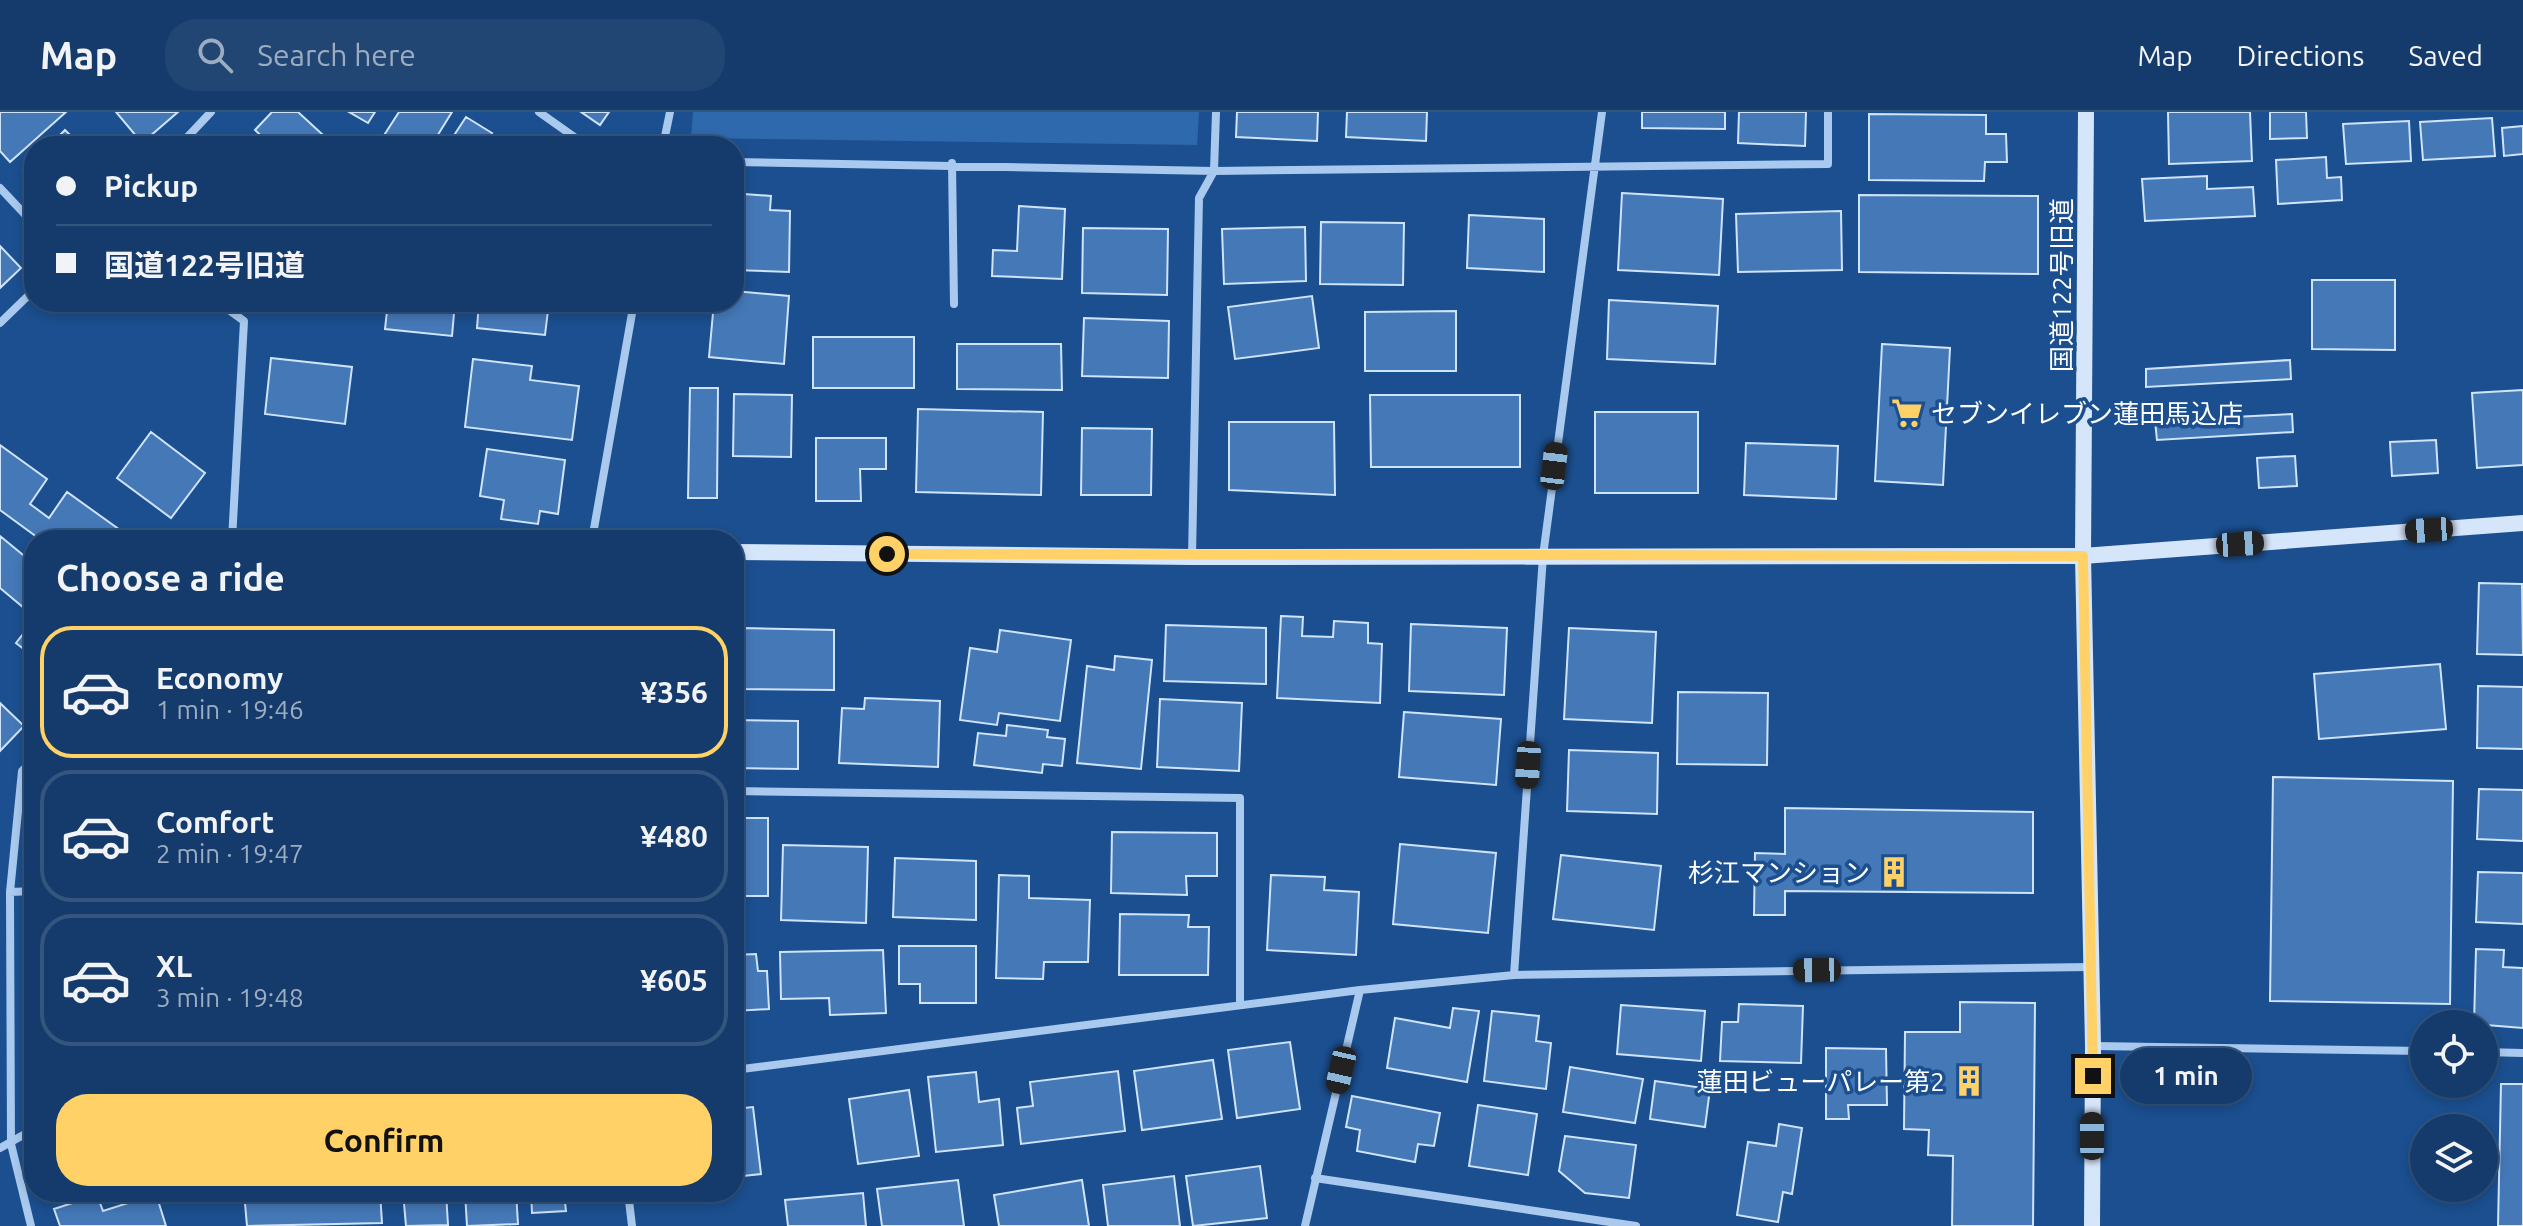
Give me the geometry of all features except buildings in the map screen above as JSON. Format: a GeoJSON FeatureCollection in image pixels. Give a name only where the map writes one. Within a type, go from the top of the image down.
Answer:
{"type":"FeatureCollection","features":[{"type":"Feature","properties":{"kind":"street"},"geometry":{"type":"LineString","coordinates":[[188,136],[211,112]]}},
{"type":"Feature","properties":{"kind":"street"},"geometry":{"type":"LineString","coordinates":[[539,112],[573,136]]}},
{"type":"Feature","properties":{"kind":"street"},"geometry":{"type":"LineString","coordinates":[[665,136],[670,112]]}},
{"type":"Feature","properties":{"kind":"street"},"geometry":{"type":"LineString","coordinates":[[1192,557],[1199,198],[1214,171],[1216,112]]}},
{"type":"Feature","properties":{"kind":"street"},"geometry":{"type":"LineString","coordinates":[[1514,975],[1543,556],[1592,168],[1602,112]]}},
{"type":"Feature","properties":{"kind":"street"},"geometry":{"type":"LineString","coordinates":[[744,162],[952,163],[1214,171],[1828,164],[1828,112]]}},
{"type":"Feature","properties":{"kind":"street","name":"国道122号旧道"},"geometry":{"type":"LineString","coordinates":[[2086,112],[2083,556],[2093,1046],[2092,1226]]}},
{"type":"Feature","properties":{"kind":"street"},"geometry":{"type":"LineString","coordinates":[[952,163],[954,304]]}},
{"type":"Feature","properties":{"kind":"street"},"geometry":{"type":"LineString","coordinates":[[0,188],[24,213]]}},
{"type":"Feature","properties":{"kind":"street"},"geometry":{"type":"LineString","coordinates":[[0,323],[24,300]]}},
{"type":"Feature","properties":{"kind":"street"},"geometry":{"type":"LineString","coordinates":[[232,312],[244,321],[233,530]]}},
{"type":"Feature","properties":{"kind":"street"},"geometry":{"type":"LineString","coordinates":[[594,530],[632,312]]}},
{"type":"Feature","properties":{"kind":"street"},"geometry":{"type":"LineString","coordinates":[[744,552],[1192,557],[2083,556],[2523,523]]}},
{"type":"Feature","properties":{"kind":"street"},"geometry":{"type":"LineString","coordinates":[[24,769],[10,892],[11,1144],[24,1197]]}},
{"type":"Feature","properties":{"kind":"street"},"geometry":{"type":"LineString","coordinates":[[744,791],[1240,798],[1240,1005]]}},
{"type":"Feature","properties":{"kind":"street"},"geometry":{"type":"LineString","coordinates":[[10,892],[24,891]]}},
{"type":"Feature","properties":{"kind":"street"},"geometry":{"type":"LineString","coordinates":[[0,934],[10,942]]}},
{"type":"Feature","properties":{"kind":"street"},"geometry":{"type":"LineString","coordinates":[[744,1069],[1360,990],[1514,975],[2090,967]]}},
{"type":"Feature","properties":{"kind":"street"},"geometry":{"type":"LineString","coordinates":[[1305,1226],[1360,990]]}},
{"type":"Feature","properties":{"kind":"street"},"geometry":{"type":"LineString","coordinates":[[2093,1046],[2410,1051]]}},
{"type":"Feature","properties":{"kind":"street"},"geometry":{"type":"LineString","coordinates":[[2498,1052],[2523,1053]]}},
{"type":"Feature","properties":{"kind":"street"},"geometry":{"type":"LineString","coordinates":[[0,1148],[24,1136]]}},
{"type":"Feature","properties":{"kind":"street"},"geometry":{"type":"LineString","coordinates":[[1315,1178],[1587,1222],[1636,1226]]}},
{"type":"Feature","properties":{"kind":"street"},"geometry":{"type":"LineString","coordinates":[[25,1202],[31,1226]]}},
{"type":"Feature","properties":{"kind":"street"},"geometry":{"type":"LineString","coordinates":[[629,1202],[632,1226]]}},
{"type":"Feature","properties":{"kind":"shaded area"},"geometry":{"type":"Polygon","coordinates":[[[693,112],[1199,112],[1197,145],[691,136],[693,112]]]}},
{"type":"Feature","properties":{"kind":"place","name":"セブンイレブン蓮田馬込店"},"geometry":{"type":"Point","coordinates":[1907,413]}},
{"type":"Feature","properties":{"kind":"place","name":"杉江マンション"},"geometry":{"type":"Point","coordinates":[1894,872]}},
{"type":"Feature","properties":{"kind":"place","name":"蓮田ビューパレー第2"},"geometry":{"type":"Point","coordinates":[1969,1081]}},
{"type":"Feature","properties":{"kind":"route"},"geometry":{"type":"LineString","coordinates":[[887,554],[1192,557],[2083,556],[2093,1076]]}}]}
